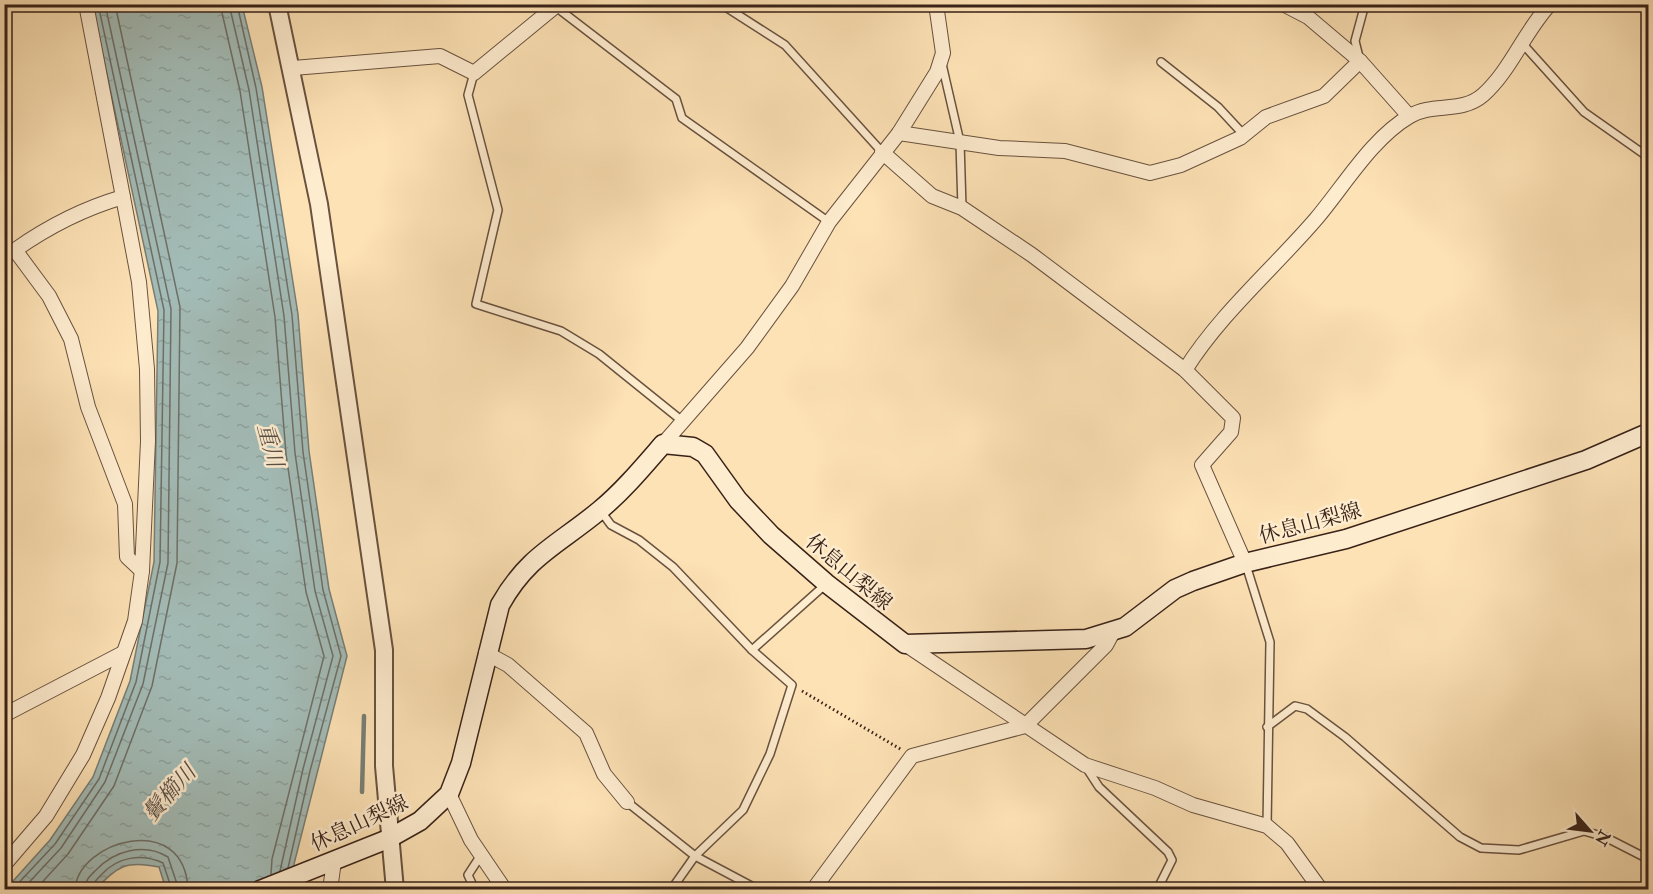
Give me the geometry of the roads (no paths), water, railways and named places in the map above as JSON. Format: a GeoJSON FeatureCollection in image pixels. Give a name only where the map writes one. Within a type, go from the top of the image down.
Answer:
{"type":"FeatureCollection","features":[{"type":"Feature","properties":{"kind":"main road","name":"休息山梨線"},"geometry":{"type":"LineString","coordinates":[[260,890],[388,838],[420,821],[449,794],[460,763],[500,605],[513,581],[530,563],[600,510],[663,444],[693,447],[705,454],[738,500],[771,535],[826,583],[905,644],[1086,639],[1113,632],[1125,627],[1175,590],[1245,563],[1346,539],[1586,460],[1648,433]]}},
{"type":"Feature","properties":{"kind":"street"},"geometry":{"type":"LineString","coordinates":[[4,866],[46,816],[83,754],[108,698],[135,621],[142,571],[148,441],[147,369],[139,282],[86,4]]}},
{"type":"Feature","properties":{"kind":"street"},"geometry":{"type":"LineString","coordinates":[[277,4],[293,68],[319,204],[384,650],[384,766],[388,838],[394,890]]}},
{"type":"Feature","properties":{"kind":"street"},"geometry":{"type":"LineString","coordinates":[[663,444],[681,420],[747,348],[792,286],[829,222],[899,133],[937,72],[943,53],[936,4]]}},
{"type":"Feature","properties":{"kind":"street"},"geometry":{"type":"LineString","coordinates":[[1283,4],[1308,17],[1360,61],[1409,116]]}},
{"type":"Feature","properties":{"kind":"street"},"geometry":{"type":"LineString","coordinates":[[1185,370],[1201,344],[1318,216],[1376,145],[1409,116],[1423,110],[1462,107],[1483,95],[1550,4]]}},
{"type":"Feature","properties":{"kind":"street"},"geometry":{"type":"LineString","coordinates":[[293,68],[440,56],[474,73],[557,6]]}},
{"type":"Feature","properties":{"kind":"street"},"geometry":{"type":"LineString","coordinates":[[899,133],[999,148],[1065,151],[1150,173],[1181,165],[1244,135],[1266,117],[1324,96],[1360,61]]}},
{"type":"Feature","properties":{"kind":"street"},"geometry":{"type":"LineString","coordinates":[[882,152],[932,196],[962,208],[1032,255],[1185,370],[1233,418],[1231,432],[1202,465],[1245,563]]}},
{"type":"Feature","properties":{"kind":"street"},"geometry":{"type":"LineString","coordinates":[[123,197],[93,206],[48,226],[10,255],[49,296],[71,339],[88,407],[125,504],[127,557],[142,571]]}},
{"type":"Feature","properties":{"kind":"street"},"geometry":{"type":"LineString","coordinates":[[813,890],[912,756],[1025,726],[1106,645],[1113,632]]}},
{"type":"Feature","properties":{"kind":"street"},"geometry":{"type":"LineString","coordinates":[[905,644],[1084,765],[1155,788],[1193,805],[1268,826],[1287,843],[1321,890]]}},
{"type":"Feature","properties":{"kind":"street"},"geometry":{"type":"LineString","coordinates":[[4,715],[123,653]]}},
{"type":"Feature","properties":{"kind":"street"},"geometry":{"type":"LineString","coordinates":[[486,653],[508,665],[586,733],[604,774],[627,802]]}},
{"type":"Feature","properties":{"kind":"street"},"geometry":{"type":"LineString","coordinates":[[449,794],[481,855],[505,890]]}},
{"type":"Feature","properties":{"kind":"street"},"geometry":{"type":"LineString","coordinates":[[330,890],[331,862]]}},
{"type":"Feature","properties":{"kind":"lane"},"geometry":{"type":"LineString","coordinates":[[721,4],[785,45],[882,152]]}},
{"type":"Feature","properties":{"kind":"lane"},"geometry":{"type":"LineString","coordinates":[[1360,61],[1355,41],[1365,4]]}},
{"type":"Feature","properties":{"kind":"lane"},"geometry":{"type":"LineString","coordinates":[[557,6],[676,99],[682,118],[829,222]]}},
{"type":"Feature","properties":{"kind":"lane"},"geometry":{"type":"LineString","coordinates":[[1522,43],[1584,112],[1648,157]]}},
{"type":"Feature","properties":{"kind":"lane"},"geometry":{"type":"LineString","coordinates":[[941,59],[960,142],[962,208]]}},
{"type":"Feature","properties":{"kind":"lane"},"geometry":{"type":"LineString","coordinates":[[1161,62],[1218,107],[1244,135]]}},
{"type":"Feature","properties":{"kind":"lane"},"geometry":{"type":"LineString","coordinates":[[474,73],[468,95],[498,210],[476,304],[561,331],[599,354],[681,420]]}},
{"type":"Feature","properties":{"kind":"lane"},"geometry":{"type":"LineString","coordinates":[[600,510],[611,525],[639,540],[673,567],[752,650],[792,685],[771,754],[743,810],[695,856],[671,890]]}},
{"type":"Feature","properties":{"kind":"lane"},"geometry":{"type":"LineString","coordinates":[[1245,563],[1270,642],[1267,727],[1268,826]]}},
{"type":"Feature","properties":{"kind":"lane"},"geometry":{"type":"LineString","coordinates":[[752,650],[826,583]]}},
{"type":"Feature","properties":{"kind":"lane"},"geometry":{"type":"LineString","coordinates":[[1267,727],[1295,706],[1306,709],[1345,736],[1461,837],[1481,848],[1519,850],[1584,831],[1605,837],[1648,859]]}},
{"type":"Feature","properties":{"kind":"lane"},"geometry":{"type":"LineString","coordinates":[[1084,765],[1099,787],[1168,852],[1172,860],[1157,890]]}},
{"type":"Feature","properties":{"kind":"lane"},"geometry":{"type":"LineString","coordinates":[[627,802],[695,856],[759,890]]}},
{"type":"Feature","properties":{"kind":"lane"},"geometry":{"type":"LineString","coordinates":[[475,890],[468,875],[481,855]]}},
{"type":"Feature","properties":{"kind":"water"},"geometry":{"type":"Polygon","coordinates":[[[92,5],[242,5],[262,87],[298,314],[309,451],[329,589],[347,656],[294,864],[293,889],[166,889],[159,867],[138,864],[117,870],[96,889],[5,890],[50,840],[93,777],[130,681],[154,562],[158,311],[92,5]]]}},
{"type":"Feature","properties":{"kind":"waterway"},"geometry":{"type":"LineString","coordinates":[[362,792],[364,716]]}},
{"type":"Feature","properties":{"kind":"water label","name":"重川"},"geometry":{"type":"Point","coordinates":[271,445]}},
{"type":"Feature","properties":{"kind":"water label","name":"鬢櫛川"},"geometry":{"type":"Point","coordinates":[169,792]}}]}
